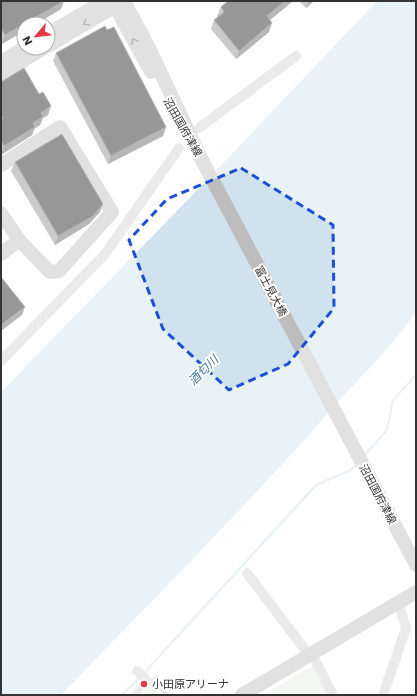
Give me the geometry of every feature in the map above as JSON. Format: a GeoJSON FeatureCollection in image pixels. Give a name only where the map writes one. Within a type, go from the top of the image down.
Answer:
{"type":"FeatureCollection","features":[{"type":"Feature","properties":{"kind":"main road"},"geometry":{"type":"LineString","coordinates":[[56,30],[114,2]]}},
{"type":"Feature","properties":{"kind":"main road"},"geometry":{"type":"LineString","coordinates":[[56,41],[114,2]]}},
{"type":"Feature","properties":{"kind":"main road","name":"沼田国府津線"},"geometry":{"type":"LineString","coordinates":[[114,2],[202,160]]}},
{"type":"Feature","properties":{"kind":"main road"},"geometry":{"type":"LineString","coordinates":[[1,62],[16,53]]}},
{"type":"Feature","properties":{"kind":"main road"},"geometry":{"type":"LineString","coordinates":[[1,74],[31,56]]}},
{"type":"Feature","properties":{"kind":"main road"},"geometry":{"type":"LineString","coordinates":[[1,165],[60,127],[112,212],[59,270],[50,272],[19,240],[1,213]]}},
{"type":"Feature","properties":{"kind":"main road","name":"富士見大橋"},"geometry":{"type":"LineString","coordinates":[[202,160],[341,422]]}},
{"type":"Feature","properties":{"kind":"main road"},"geometry":{"type":"LineString","coordinates":[[1,254],[19,240]]}},
{"type":"Feature","properties":{"kind":"main road","name":"沼田国府津線"},"geometry":{"type":"LineString","coordinates":[[341,422],[416,564]]}},
{"type":"Feature","properties":{"kind":"main road"},"geometry":{"type":"LineString","coordinates":[[242,695],[416,592]]}},
{"type":"Feature","properties":{"kind":"street"},"geometry":{"type":"LineString","coordinates":[[199,128],[296,56]]}},
{"type":"Feature","properties":{"kind":"street"},"geometry":{"type":"LineString","coordinates":[[1,361],[105,254],[178,148]]}},
{"type":"Feature","properties":{"kind":"street"},"geometry":{"type":"LineString","coordinates":[[247,573],[311,655],[333,695]]}},
{"type":"Feature","properties":{"kind":"street"},"geometry":{"type":"LineString","coordinates":[[383,695],[406,628],[398,602]]}},
{"type":"Feature","properties":{"kind":"lane"},"geometry":{"type":"LineString","coordinates":[[135,695],[146,683],[156,678],[166,695]]}},
{"type":"Feature","properties":{"kind":"highlighted area"},"geometry":{"type":"Polygon","coordinates":[[[241,168],[333,225],[334,308],[288,364],[229,390],[163,329],[129,240],[167,199],[241,168]]]}},
{"type":"Feature","properties":{"kind":"shaded area"},"geometry":{"type":"Polygon","coordinates":[[[312,666],[327,695],[263,695],[312,666]]]}},
{"type":"Feature","properties":{"kind":"shaded area","name":"小田原アリーナ"},"geometry":{"type":"Polygon","coordinates":[[[142,680],[158,688],[162,695],[128,695],[142,680]]]}},
{"type":"Feature","properties":{"kind":"water","name":"酒匂川"},"geometry":{"type":"Polygon","coordinates":[[[377,1],[416,1],[416,312],[388,347],[270,478],[61,695],[1,695],[1,392],[210,177],[377,1]]]}},
{"type":"Feature","properties":{"kind":"building"},"geometry":{"type":"Polygon","coordinates":[[[1,1],[64,1],[38,16],[16,16],[16,29],[5,35],[1,28],[1,1]]]}},
{"type":"Feature","properties":{"kind":"building"},"geometry":{"type":"Polygon","coordinates":[[[228,1],[285,1],[267,16],[272,23],[239,51],[214,20],[224,12],[221,7],[228,1]]]}},
{"type":"Feature","properties":{"kind":"building"},"geometry":{"type":"Polygon","coordinates":[[[105,26],[107,30],[114,27],[166,127],[111,156],[56,53],[105,26]]]}},
{"type":"Feature","properties":{"kind":"building"},"geometry":{"type":"Polygon","coordinates":[[[24,68],[39,94],[43,92],[51,106],[41,113],[43,117],[33,123],[35,127],[4,146],[1,140],[1,119],[3,118],[1,115],[1,82],[24,68]]]}},
{"type":"Feature","properties":{"kind":"building"},"geometry":{"type":"Polygon","coordinates":[[[62,134],[103,204],[93,216],[58,236],[15,162],[62,134]]]}},
{"type":"Feature","properties":{"kind":"building"},"geometry":{"type":"Polygon","coordinates":[[[1,277],[25,307],[1,325],[1,277]]]}},
{"type":"Feature","properties":{"kind":"waterway"},"geometry":{"type":"LineString","coordinates":[[364,456],[387,430],[393,400],[416,375]]}},
{"type":"Feature","properties":{"kind":"waterway"},"geometry":{"type":"LineString","coordinates":[[144,673],[316,485],[351,470],[358,463]]}},
{"type":"Feature","properties":{"kind":"waterway"},"geometry":{"type":"LineString","coordinates":[[122,695],[140,677]]}},
{"type":"Feature","properties":{"kind":"place","name":"小田原アリーナ"},"geometry":{"type":"Point","coordinates":[144,684]}}]}
